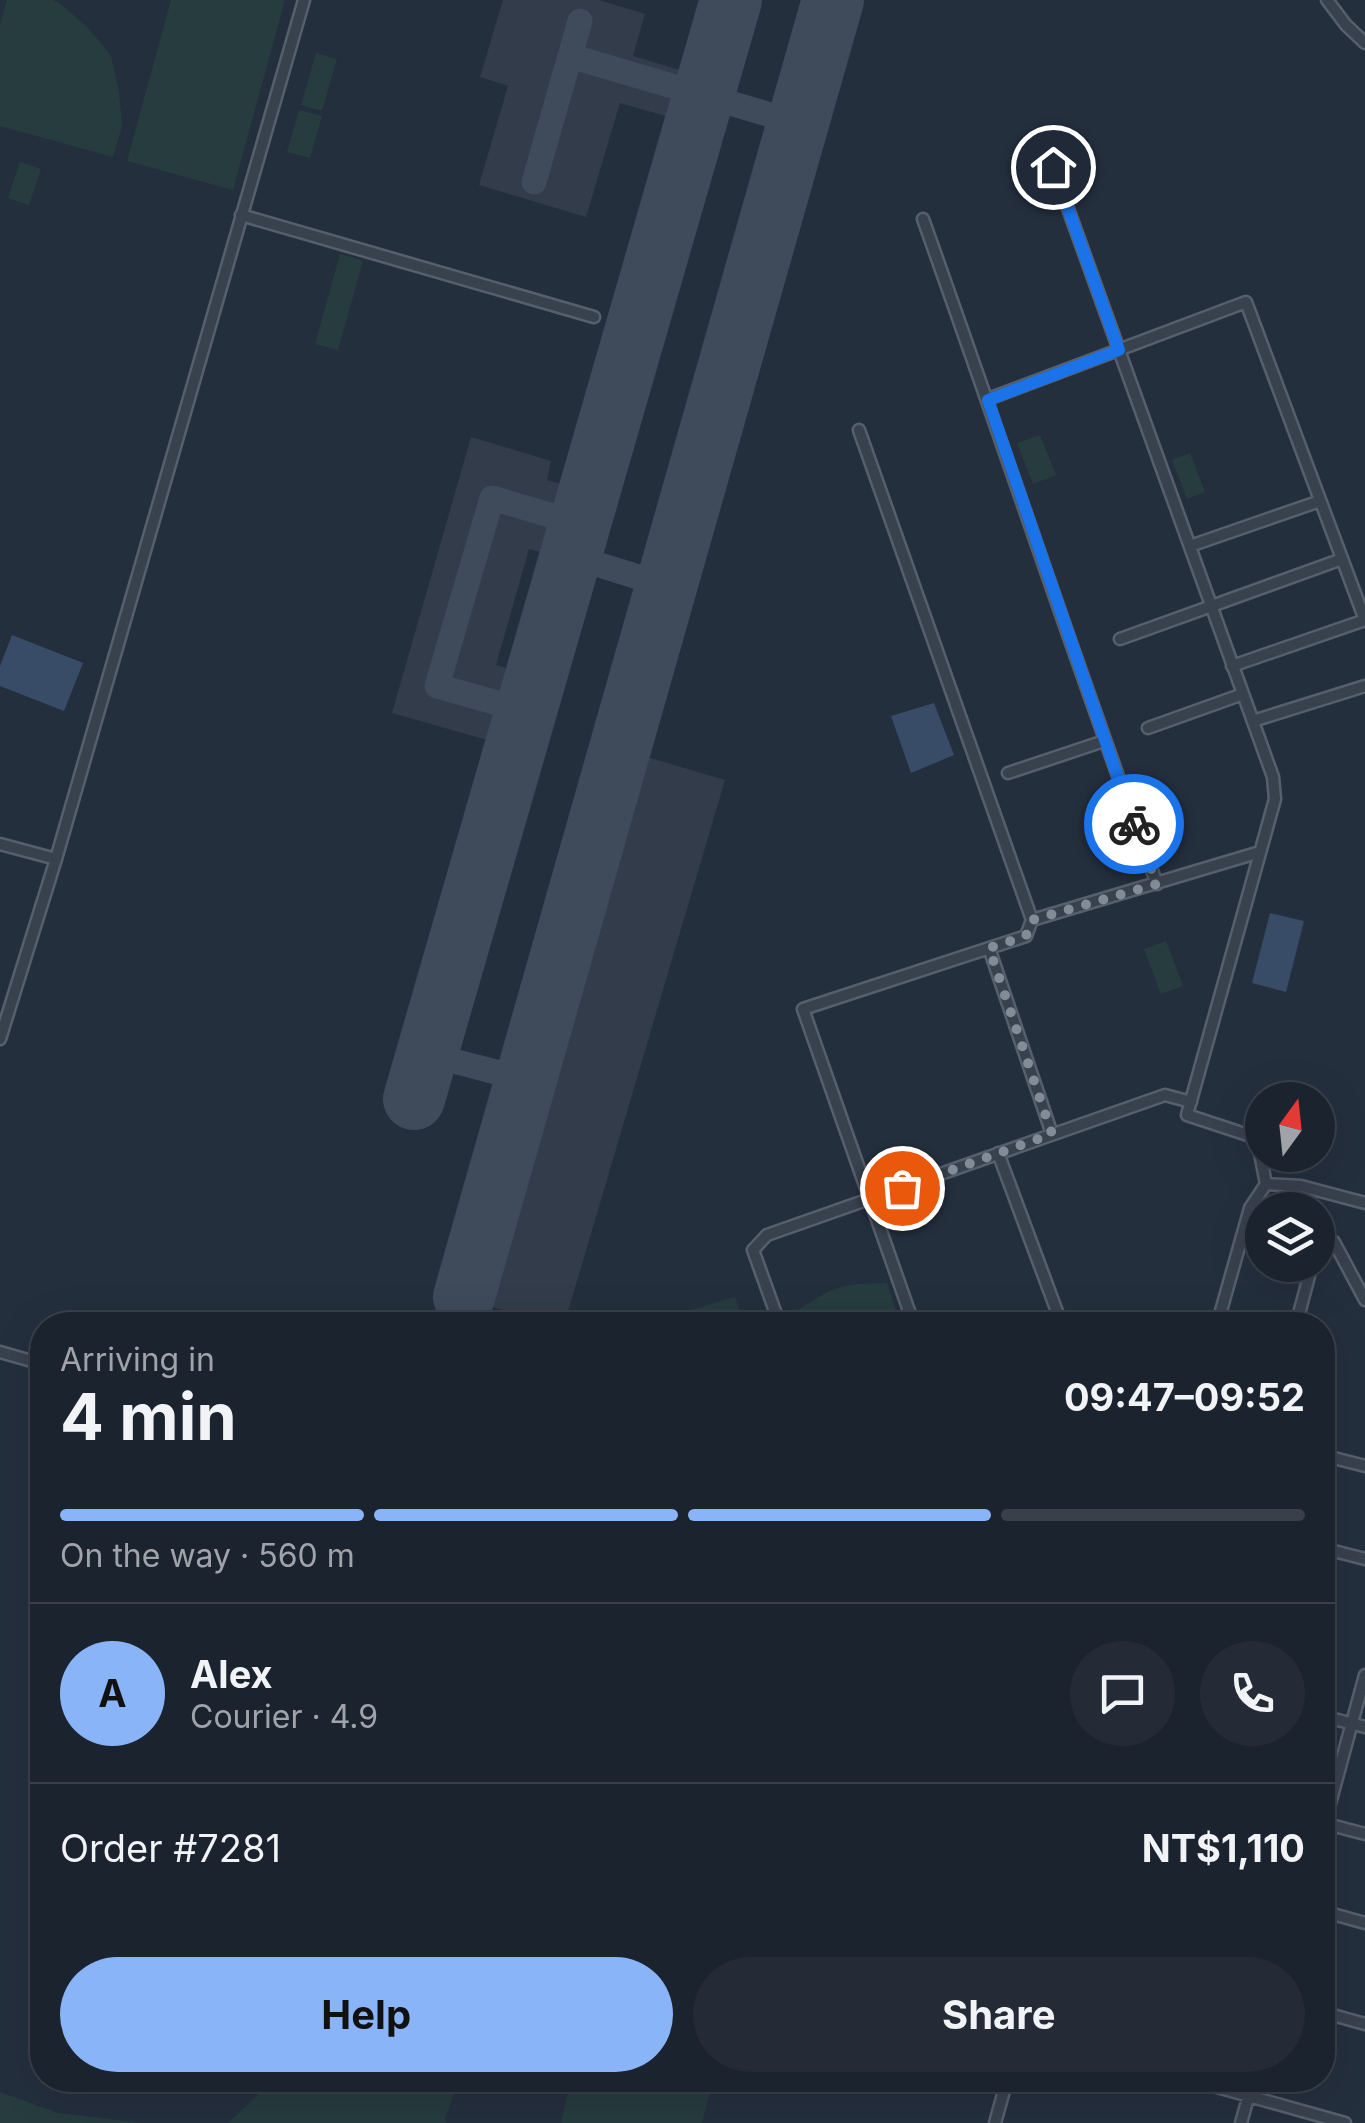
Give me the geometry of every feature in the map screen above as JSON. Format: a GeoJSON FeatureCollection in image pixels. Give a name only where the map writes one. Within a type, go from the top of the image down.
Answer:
{"type":"FeatureCollection","features":[{"type":"Feature","properties":{"kind":"street"},"geometry":{"type":"LineString","coordinates":[[0,1039],[56,860],[304,0]]}},
{"type":"Feature","properties":{"kind":"street"},"geometry":{"type":"LineString","coordinates":[[1327,0],[1365,42]]}},
{"type":"Feature","properties":{"kind":"street"},"geometry":{"type":"LineString","coordinates":[[1053,167],[1273,777],[1275,799],[1187,1115],[1256,1138],[1266,1184],[1250,1208],[1220,1312]]}},
{"type":"Feature","properties":{"kind":"street"},"geometry":{"type":"LineString","coordinates":[[241,215],[594,317]]}},
{"type":"Feature","properties":{"kind":"street"},"geometry":{"type":"LineString","coordinates":[[923,218],[1157,884]]}},
{"type":"Feature","properties":{"kind":"street"},"geometry":{"type":"LineString","coordinates":[[988,400],[1246,302],[1365,620],[1232,666]]}},
{"type":"Feature","properties":{"kind":"street"},"geometry":{"type":"LineString","coordinates":[[860,430],[1032,920],[1026,936],[803,1009],[909,1312]]}},
{"type":"Feature","properties":{"kind":"street"},"geometry":{"type":"LineString","coordinates":[[1190,546],[1320,501]]}},
{"type":"Feature","properties":{"kind":"street"},"geometry":{"type":"LineString","coordinates":[[1120,639],[1342,559]]}},
{"type":"Feature","properties":{"kind":"street"},"geometry":{"type":"LineString","coordinates":[[1253,721],[1365,686]]}},
{"type":"Feature","properties":{"kind":"street"},"geometry":{"type":"LineString","coordinates":[[1148,728],[1243,694]]}},
{"type":"Feature","properties":{"kind":"street"},"geometry":{"type":"LineString","coordinates":[[1008,773],[1104,740]]}},
{"type":"Feature","properties":{"kind":"street"},"geometry":{"type":"LineString","coordinates":[[0,844],[56,860]]}},
{"type":"Feature","properties":{"kind":"street"},"geometry":{"type":"LineString","coordinates":[[1032,920],[1260,852]]}},
{"type":"Feature","properties":{"kind":"street"},"geometry":{"type":"LineString","coordinates":[[989,948],[1052,1134]]}},
{"type":"Feature","properties":{"kind":"street"},"geometry":{"type":"LineString","coordinates":[[775,1312],[753,1250],[768,1236],[1164,1095],[1190,1102]]}},
{"type":"Feature","properties":{"kind":"street"},"geometry":{"type":"LineString","coordinates":[[998,1153],[1057,1312]]}},
{"type":"Feature","properties":{"kind":"street"},"geometry":{"type":"LineString","coordinates":[[1266,1184],[1300,1186],[1365,1203]]}},
{"type":"Feature","properties":{"kind":"street"},"geometry":{"type":"LineString","coordinates":[[1335,1244],[1365,1300]]}},
{"type":"Feature","properties":{"kind":"street"},"geometry":{"type":"LineString","coordinates":[[1299,1312],[1307,1282]]}},
{"type":"Feature","properties":{"kind":"street"},"geometry":{"type":"LineString","coordinates":[[0,1352],[30,1361]]}},
{"type":"Feature","properties":{"kind":"street"},"geometry":{"type":"LineString","coordinates":[[1335,1458],[1365,1466]]}},
{"type":"Feature","properties":{"kind":"street"},"geometry":{"type":"LineString","coordinates":[[1335,1551],[1365,1559]]}},
{"type":"Feature","properties":{"kind":"street"},"geometry":{"type":"LineString","coordinates":[[1335,1784],[1365,1674]]}},
{"type":"Feature","properties":{"kind":"street"},"geometry":{"type":"LineString","coordinates":[[1335,1719],[1365,1727]]}},
{"type":"Feature","properties":{"kind":"street"},"geometry":{"type":"LineString","coordinates":[[1335,1828],[1365,1834]]}},
{"type":"Feature","properties":{"kind":"street"},"geometry":{"type":"LineString","coordinates":[[1335,1914],[1365,1922]]}},
{"type":"Feature","properties":{"kind":"street"},"geometry":{"type":"LineString","coordinates":[[1335,2016],[1365,2024]]}},
{"type":"Feature","properties":{"kind":"street"},"geometry":{"type":"LineString","coordinates":[[995,2123],[1004,2092]]}},
{"type":"Feature","properties":{"kind":"street"},"geometry":{"type":"LineString","coordinates":[[1234,2092],[1346,2123]]}},
{"type":"Feature","properties":{"kind":"street"},"geometry":{"type":"LineString","coordinates":[[1242,2123],[1249,2092]]}},
{"type":"Feature","properties":{"kind":"shaded area"},"geometry":{"type":"Polygon","coordinates":[[[503,0],[599,0],[645,14],[633,56],[690,73],[676,119],[620,103],[586,217],[479,185],[508,86],[480,77],[503,0]]]}},
{"type":"Feature","properties":{"kind":"shaded area"},"geometry":{"type":"Polygon","coordinates":[[[471,437],[551,461],[547,480],[589,492],[570,560],[529,549],[496,665],[536,677],[515,748],[392,713],[471,437]]]}},
{"type":"Feature","properties":{"kind":"shaded area"},"geometry":{"type":"Polygon","coordinates":[[[630,752],[725,780],[568,1312],[509,1312],[468,1300],[630,752]]]}},
{"type":"Feature","properties":{"kind":"green space"},"geometry":{"type":"Polygon","coordinates":[[[7,0],[53,0],[61,4],[111,56],[122,126],[113,157],[0,126],[0,25],[7,0]]]}},
{"type":"Feature","properties":{"kind":"green space"},"geometry":{"type":"Polygon","coordinates":[[[171,0],[285,0],[233,190],[127,161],[171,0]]]}},
{"type":"Feature","properties":{"kind":"green space"},"geometry":{"type":"Polygon","coordinates":[[[316,53],[337,59],[322,111],[301,105],[316,53]]]}},
{"type":"Feature","properties":{"kind":"green space"},"geometry":{"type":"Polygon","coordinates":[[[299,110],[322,116],[310,158],[287,152],[299,110]]]}},
{"type":"Feature","properties":{"kind":"green space"},"geometry":{"type":"Polygon","coordinates":[[[20,162],[41,169],[29,205],[8,198],[20,162]]]}},
{"type":"Feature","properties":{"kind":"green space"},"geometry":{"type":"Polygon","coordinates":[[[340,254],[363,261],[338,350],[315,344],[340,254]]]}},
{"type":"Feature","properties":{"kind":"green space"},"geometry":{"type":"Polygon","coordinates":[[[1040,435],[1056,475],[1033,484],[1017,443],[1040,435]]]}},
{"type":"Feature","properties":{"kind":"green space"},"geometry":{"type":"Polygon","coordinates":[[[1190,453],[1205,492],[1187,499],[1172,460],[1190,453]]]}},
{"type":"Feature","properties":{"kind":"green space"},"geometry":{"type":"Polygon","coordinates":[[[1166,941],[1183,986],[1161,994],[1144,949],[1166,941]]]}},
{"type":"Feature","properties":{"kind":"green space"},"geometry":{"type":"Polygon","coordinates":[[[887,1283],[897,1312],[799,1312],[831,1291],[848,1285],[887,1283]]]}},
{"type":"Feature","properties":{"kind":"green space"},"geometry":{"type":"Polygon","coordinates":[[[735,1297],[740,1312],[688,1312],[735,1297]]]}},
{"type":"Feature","properties":{"kind":"green space"},"geometry":{"type":"Polygon","coordinates":[[[0,2092],[58,2113],[143,2123],[0,2123],[0,2092]]]}},
{"type":"Feature","properties":{"kind":"green space"},"geometry":{"type":"Polygon","coordinates":[[[261,2092],[455,2092],[446,2123],[228,2123],[261,2092]]]}},
{"type":"Feature","properties":{"kind":"green space"},"geometry":{"type":"Polygon","coordinates":[[[568,2092],[710,2092],[702,2123],[561,2123],[568,2092]]]}},
{"type":"Feature","properties":{"kind":"water"},"geometry":{"type":"Polygon","coordinates":[[[12,635],[83,663],[64,711],[0,686],[0,666],[12,635]]]}},
{"type":"Feature","properties":{"kind":"water"},"geometry":{"type":"Polygon","coordinates":[[[934,703],[954,755],[911,773],[891,716],[934,703]]]}},
{"type":"Feature","properties":{"kind":"water"},"geometry":{"type":"Polygon","coordinates":[[[1270,913],[1304,921],[1286,992],[1252,983],[1270,913]]]}},
{"type":"Feature","properties":{"kind":"taxiway"},"geometry":{"type":"LineString","coordinates":[[534,182],[580,21]]}},
{"type":"Feature","properties":{"kind":"taxiway"},"geometry":{"type":"LineString","coordinates":[[570,56],[798,123]]}},
{"type":"Feature","properties":{"kind":"taxiway"},"geometry":{"type":"LineString","coordinates":[[526,711],[437,686],[492,498],[580,524]]}},
{"type":"Feature","properties":{"kind":"taxiway"},"geometry":{"type":"LineString","coordinates":[[571,556],[667,586]]}},
{"type":"Feature","properties":{"kind":"taxiway"},"geometry":{"type":"LineString","coordinates":[[427,1054],[526,1080]]}},
{"type":"Feature","properties":{"kind":"runway"},"geometry":{"type":"LineString","coordinates":[[414,1099],[731,0]]}},
{"type":"Feature","properties":{"kind":"runway"},"geometry":{"type":"LineString","coordinates":[[464,1297],[833,0]]}},
{"type":"Feature","properties":{"kind":"way so far"},"geometry":{"type":"LineString","coordinates":[[902,1188],[1052,1134],[989,948],[1026,936],[1032,920],[1157,884],[1134,824]]}},
{"type":"Feature","properties":{"kind":"route"},"geometry":{"type":"LineString","coordinates":[[1053,167],[1119,350],[988,400],[1134,824]]}}]}
